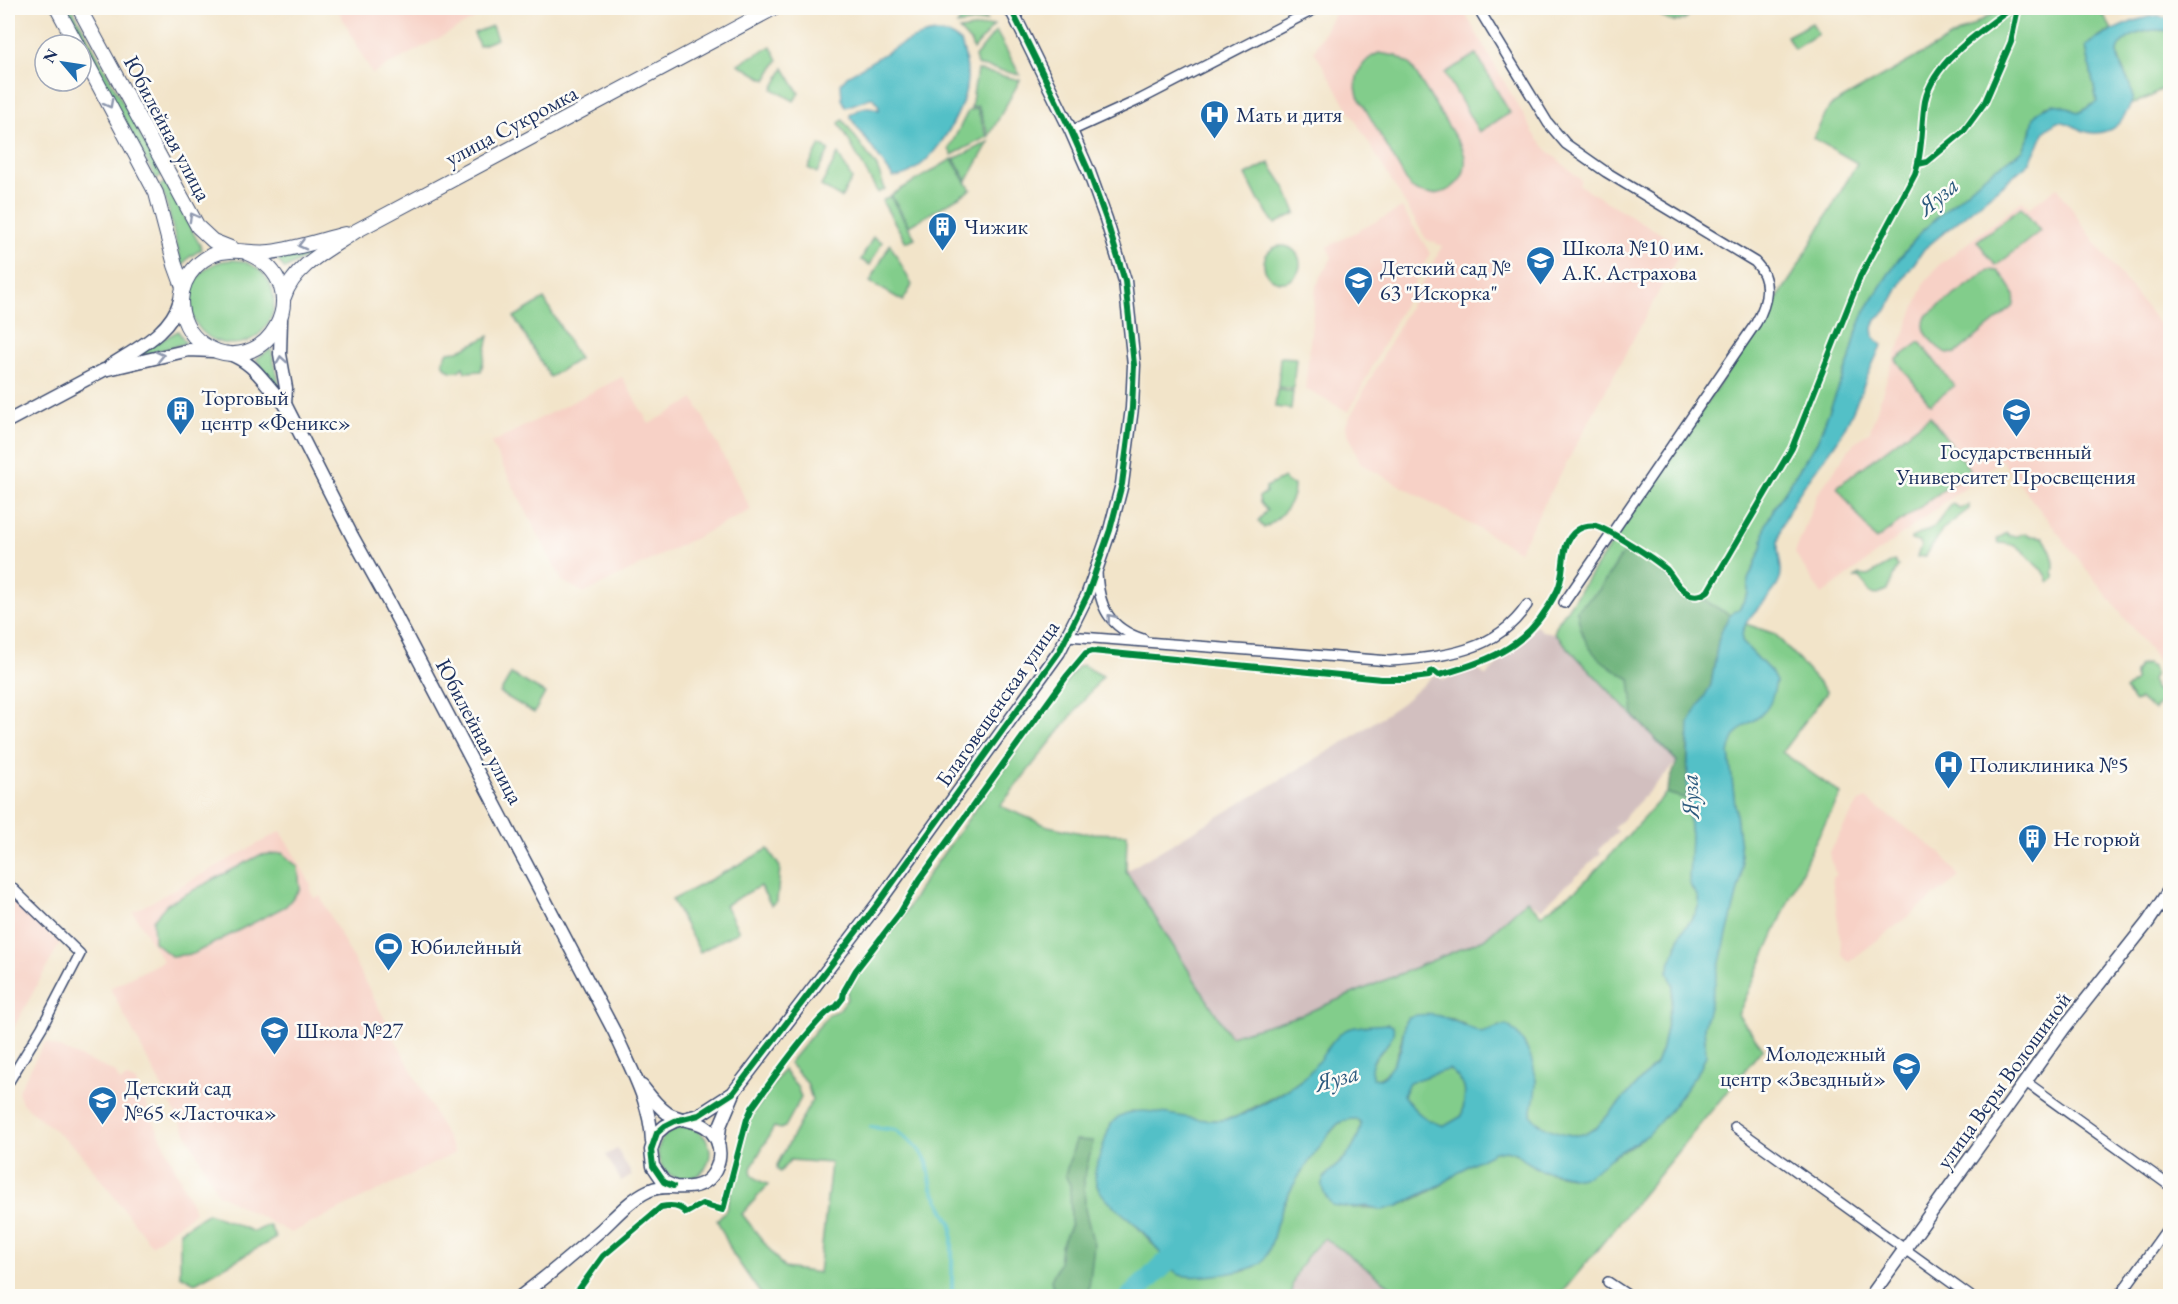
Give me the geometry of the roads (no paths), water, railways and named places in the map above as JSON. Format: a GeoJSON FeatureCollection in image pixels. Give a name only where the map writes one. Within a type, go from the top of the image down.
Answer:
{"type":"FeatureCollection","features":[{"type":"Feature","properties":{"kind":"main road"},"geometry":{"type":"LineString","coordinates":[[57,8],[71,33]]}},
{"type":"Feature","properties":{"kind":"main road","name":"Юбилейная улица"},"geometry":{"type":"LineString","coordinates":[[79,8],[198,227],[213,242],[242,252]]}},
{"type":"Feature","properties":{"kind":"main road","name":"улица Сукромка"},"geometry":{"type":"LineString","coordinates":[[284,297],[287,287],[298,272],[356,231],[774,8]]}},
{"type":"Feature","properties":{"kind":"main road","name":"Юбилейная улица"},"geometry":{"type":"LineString","coordinates":[[93,75],[156,193],[182,292]]}},
{"type":"Feature","properties":{"kind":"main road"},"geometry":{"type":"LineString","coordinates":[[242,252],[265,262],[272,269],[282,287],[284,297],[282,317],[265,342],[247,351],[222,352],[200,342],[187,326],[181,307],[182,292],[193,269],[200,262],[217,253],[242,252],[273,252],[356,231]]}},
{"type":"Feature","properties":{"kind":"street"},"geometry":{"type":"LineString","coordinates":[[1071,131],[1141,99],[1317,8]]}},
{"type":"Feature","properties":{"kind":"street"},"geometry":{"type":"LineString","coordinates":[[1478,8],[1548,123],[1566,144],[1606,172],[1755,262],[1760,267],[1766,282],[1766,300],[1756,323],[1564,603]]}},
{"type":"Feature","properties":{"kind":"street","name":"Благовещенская улица"},"geometry":{"type":"LineString","coordinates":[[737,1088],[879,902],[1059,652],[1097,572],[1122,484],[1132,408],[1134,365],[1125,281],[1107,219],[1071,131],[1010,9]]}},
{"type":"Feature","properties":{"kind":"street"},"geometry":{"type":"LineString","coordinates":[[8,421],[104,370],[163,330],[177,312],[182,292]]}},
{"type":"Feature","properties":{"kind":"street","name":"Юбилейная улица"},"geometry":{"type":"LineString","coordinates":[[282,317],[280,354],[286,388],[285,404]]}},
{"type":"Feature","properties":{"kind":"street"},"geometry":{"type":"LineString","coordinates":[[104,370],[189,350],[222,352]]}},
{"type":"Feature","properties":{"kind":"street","name":"Юбилейная улица"},"geometry":{"type":"LineString","coordinates":[[222,352],[252,366],[285,404],[352,536],[601,1006],[636,1079],[648,1114],[652,1143]]}},
{"type":"Feature","properties":{"kind":"street"},"geometry":{"type":"LineString","coordinates":[[1097,572],[1097,587],[1107,615],[1114,624],[1126,632],[1154,643]]}},
{"type":"Feature","properties":{"kind":"street"},"geometry":{"type":"LineString","coordinates":[[1068,636],[1363,660],[1419,659],[1463,650],[1493,638],[1518,619],[1527,604]]}},
{"type":"Feature","properties":{"kind":"street"},"geometry":{"type":"LineString","coordinates":[[8,884],[80,954],[42,1027],[8,1083]]}},
{"type":"Feature","properties":{"kind":"street","name":"улица Веры Волошиной"},"geometry":{"type":"LineString","coordinates":[[1871,1296],[2064,1028],[2148,922],[2170,889]]}},
{"type":"Feature","properties":{"kind":"street","name":"Юбилейная улица"},"geometry":{"type":"LineString","coordinates":[[636,1079],[667,1112],[686,1119]]}},
{"type":"Feature","properties":{"kind":"street"},"geometry":{"type":"LineString","coordinates":[[2026,1082],[2170,1186]]}},
{"type":"Feature","properties":{"kind":"street"},"geometry":{"type":"LineString","coordinates":[[637,1197],[647,1181],[652,1143],[657,1133],[675,1121],[699,1115],[715,1107],[737,1088]]}},
{"type":"Feature","properties":{"kind":"street"},"geometry":{"type":"LineString","coordinates":[[521,1296],[573,1254],[637,1197],[652,1189],[673,1186],[694,1187],[709,1178],[718,1162],[718,1143],[724,1115],[737,1088]]}},
{"type":"Feature","properties":{"kind":"street"},"geometry":{"type":"LineString","coordinates":[[686,1119],[706,1126],[718,1143]]}},
{"type":"Feature","properties":{"kind":"street"},"geometry":{"type":"LineString","coordinates":[[1735,1127],[1971,1296]]}},
{"type":"Feature","properties":{"kind":"street"},"geometry":{"type":"LineString","coordinates":[[650,1157],[657,1175],[673,1186]]}},
{"type":"Feature","properties":{"kind":"street"},"geometry":{"type":"LineString","coordinates":[[2119,1296],[2170,1225]]}},
{"type":"Feature","properties":{"kind":"street"},"geometry":{"type":"LineString","coordinates":[[1608,1281],[1629,1296]]}},
{"type":"Feature","properties":{"kind":"water"},"geometry":{"type":"Polygon","coordinates":[[[2155,16],[2170,19],[2170,31],[2152,30],[2138,33],[2123,42],[2118,49],[2120,65],[2128,82],[2132,100],[2129,109],[2119,123],[2109,130],[2091,133],[2063,122],[2057,122],[2045,131],[2030,162],[1924,249],[1904,278],[1887,310],[1876,319],[1873,328],[1874,337],[1882,345],[1846,425],[1788,512],[1778,540],[1781,573],[1779,582],[1750,617],[1742,633],[1742,642],[1771,672],[1776,682],[1769,705],[1764,712],[1736,734],[1729,754],[1742,865],[1740,882],[1704,1027],[1706,1055],[1700,1069],[1670,1110],[1648,1135],[1616,1154],[1587,1176],[1577,1178],[1541,1170],[1516,1153],[1506,1150],[1494,1152],[1469,1165],[1442,1184],[1398,1206],[1382,1210],[1367,1206],[1351,1208],[1332,1205],[1324,1192],[1323,1180],[1349,1153],[1359,1134],[1361,1123],[1356,1119],[1345,1120],[1331,1131],[1292,1188],[1263,1261],[1248,1269],[1223,1274],[1187,1276],[1177,1273],[1140,1228],[1108,1201],[1098,1188],[1096,1166],[1111,1125],[1120,1116],[1145,1111],[1207,1120],[1236,1117],[1272,1099],[1300,1081],[1343,1032],[1357,1027],[1388,1024],[1393,1026],[1393,1033],[1372,1063],[1373,1078],[1380,1079],[1385,1076],[1397,1057],[1408,1017],[1419,1015],[1446,1018],[1482,1033],[1506,1025],[1512,1029],[1527,1049],[1535,1074],[1536,1090],[1531,1115],[1545,1127],[1566,1134],[1588,1133],[1596,1128],[1656,1064],[1662,1048],[1672,999],[1673,985],[1668,971],[1681,933],[1696,913],[1699,905],[1698,897],[1689,879],[1691,836],[1687,799],[1689,723],[1711,685],[1718,642],[1723,627],[1730,615],[1739,609],[1748,594],[1748,580],[1762,548],[1766,524],[1817,442],[1850,359],[1865,311],[1895,264],[1923,230],[1983,177],[2023,150],[2031,134],[2034,117],[2039,111],[2053,104],[2079,113],[2097,102],[2086,46],[2119,27],[2155,16]],[[1449,1069],[1409,1082],[1403,1095],[1421,1115],[1445,1126],[1462,1116],[1464,1090],[1449,1069]]]}},
{"type":"Feature","properties":{"kind":"water"},"geometry":{"type":"Polygon","coordinates":[[[936,33],[950,35],[961,42],[967,70],[963,100],[950,129],[930,156],[906,174],[893,177],[850,117],[867,107],[879,110],[879,106],[873,98],[870,98],[846,107],[842,99],[841,83],[847,76],[902,44],[936,33]]]}},
{"type":"Feature","properties":{"kind":"waterway"},"geometry":{"type":"LineString","coordinates":[[871,1127],[896,1130],[918,1148],[927,1162],[932,1188],[952,1225],[952,1296]]}},
{"type":"Feature","properties":{"kind":"waterway","name":"Яуза"},"geometry":{"type":"LineString","coordinates":[[1131,1296],[1188,1242]]}},
{"type":"Feature","properties":{"kind":"place","name":"Мать и дитя"},"geometry":{"type":"Point","coordinates":[1215,140]}},
{"type":"Feature","properties":{"kind":"place","name":"Чижик"},"geometry":{"type":"Point","coordinates":[943,252]}},
{"type":"Feature","properties":{"kind":"place","name":"Школа №10 им. А.К. Астрахова"},"geometry":{"type":"Point","coordinates":[1541,286]}},
{"type":"Feature","properties":{"kind":"place","name":"Детский сад № 63 \"Искорка\""},"geometry":{"type":"Point","coordinates":[1359,306]}},
{"type":"Feature","properties":{"kind":"place","name":"Торговый центр «Феникс»"},"geometry":{"type":"Point","coordinates":[180,436]}},
{"type":"Feature","properties":{"kind":"place","name":"Государственный Университет Просвещения"},"geometry":{"type":"Point","coordinates":[2016,438]}},
{"type":"Feature","properties":{"kind":"place","name":"Поликлиника №5"},"geometry":{"type":"Point","coordinates":[1948,790]}},
{"type":"Feature","properties":{"kind":"place","name":"Не горюй"},"geometry":{"type":"Point","coordinates":[2032,864]}},
{"type":"Feature","properties":{"kind":"place","name":"Юбилейный"},"geometry":{"type":"Point","coordinates":[389,972]}},
{"type":"Feature","properties":{"kind":"place","name":"Школа №27"},"geometry":{"type":"Point","coordinates":[275,1056]}},
{"type":"Feature","properties":{"kind":"place","name":"Молодежный центр «Звездный»"},"geometry":{"type":"Point","coordinates":[1907,1092]}},
{"type":"Feature","properties":{"kind":"place","name":"Детский сад №65 «Ласточка»"},"geometry":{"type":"Point","coordinates":[103,1126]}}]}
